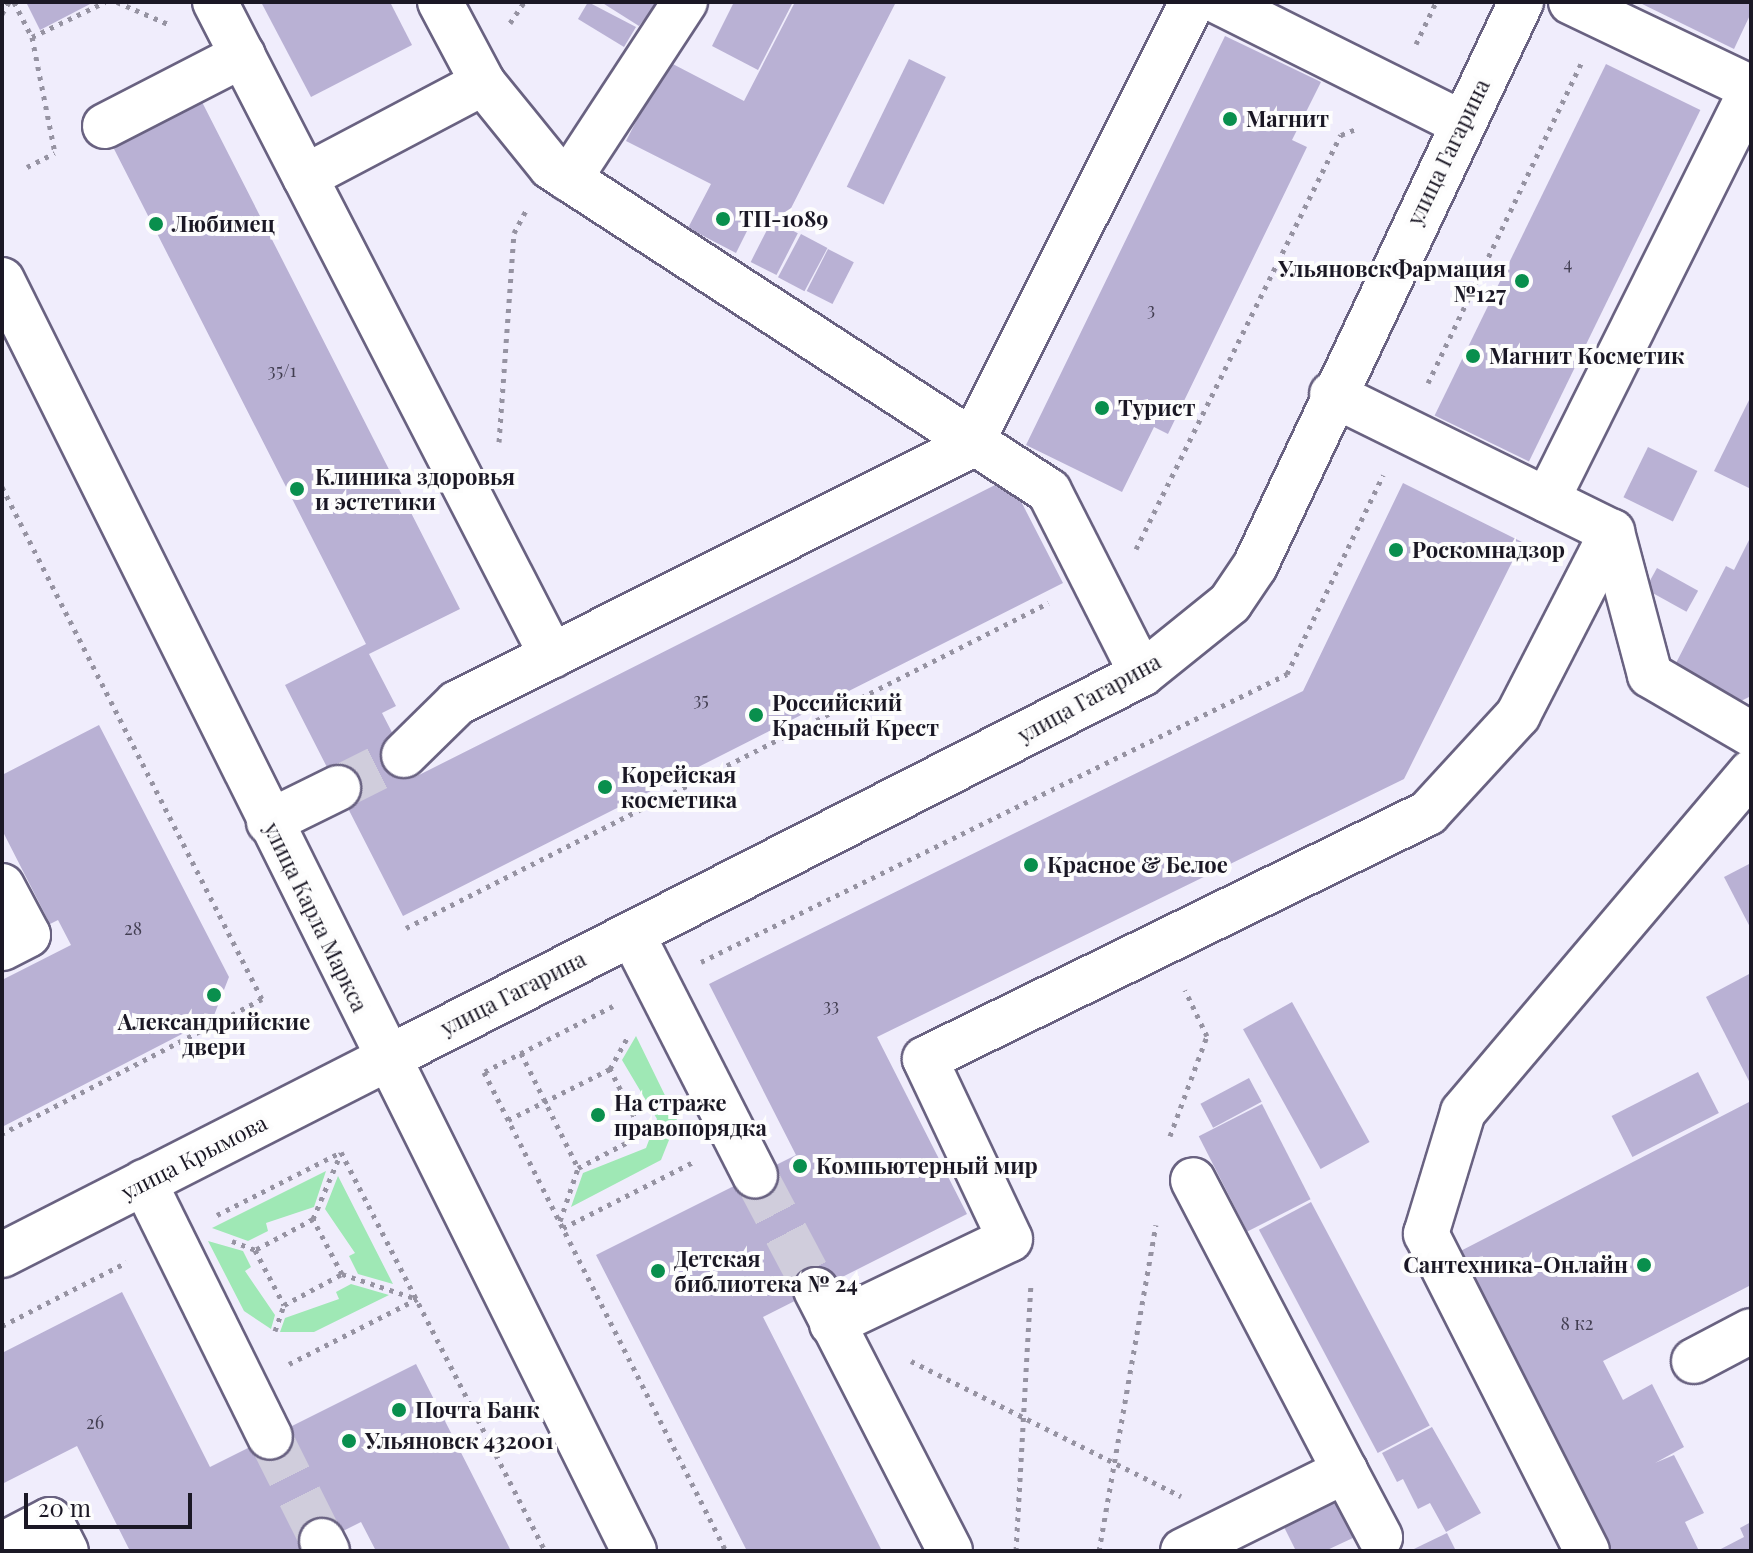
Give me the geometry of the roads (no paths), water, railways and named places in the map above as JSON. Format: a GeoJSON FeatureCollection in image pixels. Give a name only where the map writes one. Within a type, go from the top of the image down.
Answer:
{"type":"FeatureCollection","features":[{"type":"Feature","properties":{"kind":"main road"},"geometry":{"type":"LineString","coordinates":[[215,2],[552,656]]}},
{"type":"Feature","properties":{"kind":"main road"},"geometry":{"type":"LineString","coordinates":[[440,2],[483,83],[560,173],[970,446],[1049,491],[1142,674]]}},
{"type":"Feature","properties":{"kind":"main road"},"geometry":{"type":"LineString","coordinates":[[560,173],[685,2]]}},
{"type":"Feature","properties":{"kind":"main road"},"geometry":{"type":"LineString","coordinates":[[404,755],[457,703],[970,446],[1192,2]]}},
{"type":"Feature","properties":{"kind":"main road"},"geometry":{"type":"LineString","coordinates":[[1219,2],[1281,16],[1394,89],[1462,123]]}},
{"type":"Feature","properties":{"kind":"main road","name":"улица Гагарина"},"geometry":{"type":"LineString","coordinates":[[386,1059],[1142,674],[1230,603],[1255,566],[1332,394],[1521,2]]}},
{"type":"Feature","properties":{"kind":"main road"},"geometry":{"type":"LineString","coordinates":[[1547,500],[1751,89],[1571,2]]}},
{"type":"Feature","properties":{"kind":"main road"},"geometry":{"type":"LineString","coordinates":[[105,126],[243,55]]}},
{"type":"Feature","properties":{"kind":"main road"},"geometry":{"type":"LineString","coordinates":[[305,177],[483,83]]}},
{"type":"Feature","properties":{"kind":"main road","name":"улица Карла Маркса"},"geometry":{"type":"LineString","coordinates":[[2,280],[386,1059],[634,1551]]}},
{"type":"Feature","properties":{"kind":"main road"},"geometry":{"type":"LineString","coordinates":[[1332,394],[1612,532],[1650,675],[1751,734]]}},
{"type":"Feature","properties":{"kind":"main road"},"geometry":{"type":"LineString","coordinates":[[950,1551],[824,1307],[1010,1239],[925,1059],[1428,813],[1518,715],[1612,532]]}},
{"type":"Feature","properties":{"kind":"main road"},"geometry":{"type":"LineString","coordinates":[[1587,1551],[1426,1234],[1463,1112],[1751,772]]}},
{"type":"Feature","properties":{"kind":"main road"},"geometry":{"type":"LineString","coordinates":[[269,822],[338,788]]}},
{"type":"Feature","properties":{"kind":"main road"},"geometry":{"type":"LineString","coordinates":[[2,886],[28,935],[2,948]]}},
{"type":"Feature","properties":{"kind":"main road"},"geometry":{"type":"LineString","coordinates":[[632,934],[746,1158]]}},
{"type":"Feature","properties":{"kind":"main road","name":"улица Крымова"},"geometry":{"type":"LineString","coordinates":[[2,1255],[386,1059]]}},
{"type":"Feature","properties":{"kind":"main road"},"geometry":{"type":"LineString","coordinates":[[1181,1164],[1380,1537]]}},
{"type":"Feature","properties":{"kind":"main road"},"geometry":{"type":"LineString","coordinates":[[144,1182],[270,1437]]}},
{"type":"Feature","properties":{"kind":"main road"},"geometry":{"type":"LineString","coordinates":[[1694,1361],[1751,1331]]}},
{"type":"Feature","properties":{"kind":"main road"},"geometry":{"type":"LineString","coordinates":[[1183,1551],[1345,1471]]}},
{"type":"Feature","properties":{"kind":"main road"},"geometry":{"type":"LineString","coordinates":[[2,1545],[50,1520],[66,1551]]}},
{"type":"Feature","properties":{"kind":"tunnel"},"geometry":{"type":"LineString","coordinates":[[338,788],[404,755]]}},
{"type":"Feature","properties":{"kind":"tunnel"},"geometry":{"type":"LineString","coordinates":[[755,1175],[816,1290]]}},
{"type":"Feature","properties":{"kind":"tunnel"},"geometry":{"type":"LineString","coordinates":[[270,1437],[322,1541]]}},
{"type":"Feature","properties":{"kind":"place","name":"Магнит"},"geometry":{"type":"Point","coordinates":[1230,119]}},
{"type":"Feature","properties":{"kind":"place","name":"ТП-1089"},"geometry":{"type":"Point","coordinates":[723,219]}},
{"type":"Feature","properties":{"kind":"place","name":"Любимец"},"geometry":{"type":"Point","coordinates":[156,224]}},
{"type":"Feature","properties":{"kind":"place","name":"УльяновскФармация №127"},"geometry":{"type":"Point","coordinates":[1522,281]}},
{"type":"Feature","properties":{"kind":"place","name":"Магнит Косметик"},"geometry":{"type":"Point","coordinates":[1473,356]}},
{"type":"Feature","properties":{"kind":"place","name":"Турист"},"geometry":{"type":"Point","coordinates":[1102,408]}},
{"type":"Feature","properties":{"kind":"place","name":"Клиника здоровья и эстетики"},"geometry":{"type":"Point","coordinates":[297,489]}},
{"type":"Feature","properties":{"kind":"place","name":"Роскомнадзор"},"geometry":{"type":"Point","coordinates":[1396,550]}},
{"type":"Feature","properties":{"kind":"place","name":"Российский Красный Крест"},"geometry":{"type":"Point","coordinates":[756,715]}},
{"type":"Feature","properties":{"kind":"place","name":"Корейская косметика"},"geometry":{"type":"Point","coordinates":[605,787]}},
{"type":"Feature","properties":{"kind":"place","name":"Красное & Белое"},"geometry":{"type":"Point","coordinates":[1031,865]}},
{"type":"Feature","properties":{"kind":"place","name":"Александрийские двери"},"geometry":{"type":"Point","coordinates":[214,995]}},
{"type":"Feature","properties":{"kind":"place","name":"На страже правопорядка"},"geometry":{"type":"Point","coordinates":[598,1115]}},
{"type":"Feature","properties":{"kind":"place","name":"Компьютерный мир"},"geometry":{"type":"Point","coordinates":[800,1166]}},
{"type":"Feature","properties":{"kind":"place","name":"Сантехника-Онлайн"},"geometry":{"type":"Point","coordinates":[1644,1265]}},
{"type":"Feature","properties":{"kind":"place","name":"Детская библиотека № 24"},"geometry":{"type":"Point","coordinates":[658,1271]}},
{"type":"Feature","properties":{"kind":"place","name":"Почта Банк"},"geometry":{"type":"Point","coordinates":[399,1410]}},
{"type":"Feature","properties":{"kind":"place","name":"Ульяновск 432001"},"geometry":{"type":"Point","coordinates":[349,1441]}}]}
